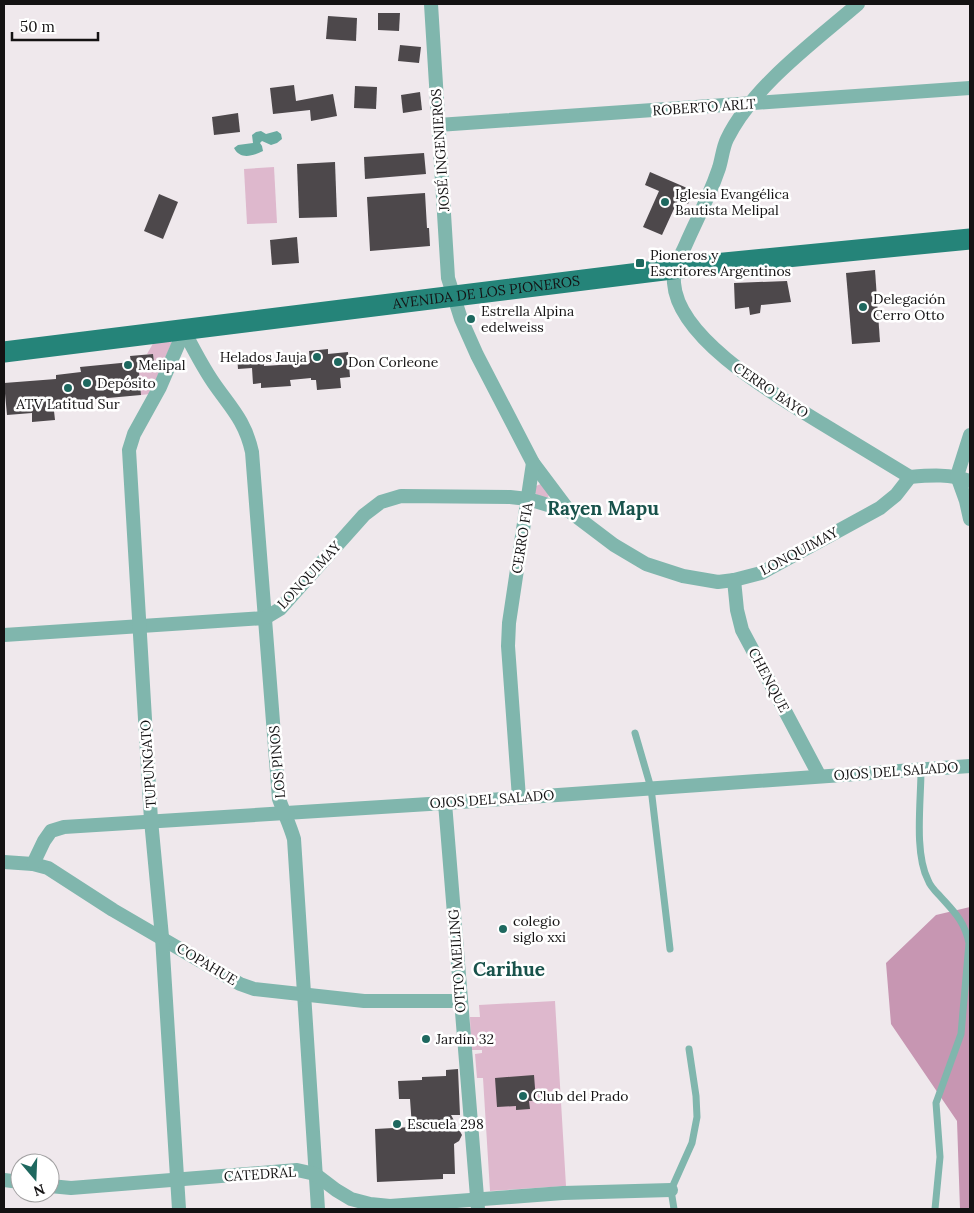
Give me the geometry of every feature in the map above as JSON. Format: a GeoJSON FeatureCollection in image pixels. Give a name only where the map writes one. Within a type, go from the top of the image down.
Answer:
{"type":"FeatureCollection","features":[{"type":"Feature","properties":{"kind":"main road","name":"AVENIDA DE LOS PIONEROS"},"geometry":{"type":"LineString","coordinates":[[4,352],[184,331],[674,268],[970,239]]}},
{"type":"Feature","properties":{"kind":"street","name":"JOSÉ INGENIEROS"},"geometry":{"type":"LineString","coordinates":[[431,4],[448,278],[453,296]]}},
{"type":"Feature","properties":{"kind":"street"},"geometry":{"type":"LineString","coordinates":[[674,268],[712,187],[726,140],[751,104],[778,74],[858,4]]}},
{"type":"Feature","properties":{"kind":"street","name":"ROBERTO ARLT"},"geometry":{"type":"LineString","coordinates":[[438,125],[970,88]]}},
{"type":"Feature","properties":{"kind":"street","name":"CERRO BAYO"},"geometry":{"type":"LineString","coordinates":[[674,268],[674,283],[680,308],[716,350],[774,394],[910,477]]}},
{"type":"Feature","properties":{"kind":"street"},"geometry":{"type":"LineString","coordinates":[[453,296],[477,354],[532,462]]}},
{"type":"Feature","properties":{"kind":"street","name":"LOS PINOS"},"geometry":{"type":"LineString","coordinates":[[184,331],[212,381],[243,423],[252,452],[279,799],[294,839],[318,1209]]}},
{"type":"Feature","properties":{"kind":"street","name":"TUPUNGATO"},"geometry":{"type":"LineString","coordinates":[[179,1209],[162,937],[151,820],[128,450],[134,434],[160,387],[184,331]]}},
{"type":"Feature","properties":{"kind":"street"},"geometry":{"type":"LineString","coordinates":[[970,435],[964,479],[970,519]]}},
{"type":"Feature","properties":{"kind":"street","name":"LONQUIMAY"},"geometry":{"type":"LineString","coordinates":[[532,462],[569,511],[614,545],[646,564],[683,576],[718,582],[761,573],[880,508],[896,495],[910,477]]}},
{"type":"Feature","properties":{"kind":"street","name":"CERRO FIA"},"geometry":{"type":"LineString","coordinates":[[519,798],[508,623],[532,462]]}},
{"type":"Feature","properties":{"kind":"street"},"geometry":{"type":"LineString","coordinates":[[910,477],[935,474],[964,479]]}},
{"type":"Feature","properties":{"kind":"street","name":"LONQUIMAY"},"geometry":{"type":"LineString","coordinates":[[4,635],[265,618],[280,609],[364,515],[382,502],[401,496],[510,497],[528,499],[569,511]]}},
{"type":"Feature","properties":{"kind":"street","name":"CHENQUE"},"geometry":{"type":"LineString","coordinates":[[734,580],[737,610],[742,630],[820,775]]}},
{"type":"Feature","properties":{"kind":"street","name":"OJOS DEL SALADO"},"geometry":{"type":"LineString","coordinates":[[34,864],[44,841],[51,831],[64,826],[445,803],[820,775],[970,766]]}},
{"type":"Feature","properties":{"kind":"street","name":"OTTO MEILING"},"geometry":{"type":"LineString","coordinates":[[445,803],[478,1204]]}},
{"type":"Feature","properties":{"kind":"street","name":"COPAHUE"},"geometry":{"type":"LineString","coordinates":[[4,862],[34,864],[48,868],[114,910],[240,984],[254,989],[364,1001],[460,1001]]}},
{"type":"Feature","properties":{"kind":"street","name":"CATEDRAL"},"geometry":{"type":"LineString","coordinates":[[60,1187],[71,1188],[297,1170],[315,1174],[336,1190],[351,1198],[370,1204],[390,1206],[478,1204],[563,1193],[671,1190]]}},
{"type":"Feature","properties":{"kind":"lane"},"geometry":{"type":"LineString","coordinates":[[635,732],[650,788],[670,949]]}},
{"type":"Feature","properties":{"kind":"lane"},"geometry":{"type":"LineString","coordinates":[[921,770],[920,844],[923,869],[928,882],[962,921],[967,931],[969,943],[961,1034],[936,1103],[940,1157],[935,1209]]}},
{"type":"Feature","properties":{"kind":"lane"},"geometry":{"type":"LineString","coordinates":[[674,1209],[671,1190],[692,1143],[697,1117],[689,1049]]}},
{"type":"Feature","properties":{"kind":"shaded area"},"geometry":{"type":"Polygon","coordinates":[[[261,131],[266,134],[277,131],[281,134],[282,139],[271,145],[262,141],[260,143],[263,151],[247,156],[243,156],[234,148],[238,145],[253,143],[252,135],[261,131]]]}},
{"type":"Feature","properties":{"kind":"shaded area"},"geometry":{"type":"Polygon","coordinates":[[[274,167],[277,223],[247,224],[244,169],[274,167]]]}},
{"type":"Feature","properties":{"kind":"shaded area"},"geometry":{"type":"Polygon","coordinates":[[[167,339],[172,342],[150,394],[141,395],[139,372],[155,370],[153,354],[147,354],[155,340],[167,339]]]}},
{"type":"Feature","properties":{"kind":"shaded area"},"geometry":{"type":"Polygon","coordinates":[[[543,483],[549,495],[544,498],[535,493],[536,486],[543,483]]]}},
{"type":"Feature","properties":{"kind":"shaded area"},"geometry":{"type":"Polygon","coordinates":[[[970,907],[970,1209],[960,1209],[957,1121],[891,1024],[886,963],[936,915],[970,907]]]}},
{"type":"Feature","properties":{"kind":"shaded area","name":"Club del Prado"},"geometry":{"type":"Polygon","coordinates":[[[555,1001],[566,1186],[490,1191],[483,1078],[477,1078],[475,1054],[482,1053],[482,1050],[471,1050],[470,1017],[480,1017],[479,1005],[555,1001]]]}},
{"type":"Feature","properties":{"kind":"building"},"geometry":{"type":"Polygon","coordinates":[[[378,13],[400,13],[399,31],[378,30],[378,13]]]}},
{"type":"Feature","properties":{"kind":"building"},"geometry":{"type":"Polygon","coordinates":[[[328,16],[357,18],[356,41],[326,39],[328,16]]]}},
{"type":"Feature","properties":{"kind":"building"},"geometry":{"type":"Polygon","coordinates":[[[400,45],[421,47],[419,63],[398,61],[400,45]]]}},
{"type":"Feature","properties":{"kind":"building"},"geometry":{"type":"Polygon","coordinates":[[[294,85],[296,101],[333,94],[337,116],[311,121],[310,110],[273,114],[270,88],[294,85]]]}},
{"type":"Feature","properties":{"kind":"building"},"geometry":{"type":"Polygon","coordinates":[[[355,86],[377,87],[376,109],[354,108],[355,86]]]}},
{"type":"Feature","properties":{"kind":"building"},"geometry":{"type":"Polygon","coordinates":[[[420,92],[422,110],[403,113],[401,95],[420,92]]]}},
{"type":"Feature","properties":{"kind":"building"},"geometry":{"type":"Polygon","coordinates":[[[238,113],[240,132],[214,135],[212,117],[238,113]]]}},
{"type":"Feature","properties":{"kind":"building"},"geometry":{"type":"Polygon","coordinates":[[[424,153],[426,174],[365,179],[364,157],[424,153]]]}},
{"type":"Feature","properties":{"kind":"building"},"geometry":{"type":"Polygon","coordinates":[[[335,162],[337,217],[299,218],[297,164],[335,162]]]}},
{"type":"Feature","properties":{"kind":"building","name":"Iglesia Evangélica Bautista Melipal"},"geometry":{"type":"Polygon","coordinates":[[[650,172],[694,191],[688,204],[678,200],[662,235],[643,227],[659,191],[645,185],[650,172]]]}},
{"type":"Feature","properties":{"kind":"building"},"geometry":{"type":"Polygon","coordinates":[[[425,193],[430,246],[370,251],[367,197],[425,193]]]}},
{"type":"Feature","properties":{"kind":"building"},"geometry":{"type":"Polygon","coordinates":[[[159,194],[178,202],[163,239],[144,231],[159,194]]]}},
{"type":"Feature","properties":{"kind":"building"},"geometry":{"type":"Polygon","coordinates":[[[297,237],[299,263],[272,265],[270,240],[297,237]]]}},
{"type":"Feature","properties":{"kind":"building","name":"Delegación Cerro Otto"},"geometry":{"type":"Polygon","coordinates":[[[875,270],[880,342],[852,344],[846,273],[875,270]]]}},
{"type":"Feature","properties":{"kind":"building"},"geometry":{"type":"Polygon","coordinates":[[[787,281],[791,302],[761,305],[760,313],[750,315],[749,307],[735,309],[734,283],[787,281]]]}},
{"type":"Feature","properties":{"kind":"building"},"geometry":{"type":"Polygon","coordinates":[[[328,349],[328,354],[348,352],[350,377],[340,378],[341,388],[317,390],[316,380],[311,380],[311,378],[290,380],[291,386],[261,388],[261,383],[253,384],[252,368],[238,369],[237,355],[263,353],[264,366],[310,363],[309,351],[328,349]]]}},
{"type":"Feature","properties":{"kind":"building"},"geometry":{"type":"Polygon","coordinates":[[[153,354],[155,370],[139,372],[141,395],[75,401],[76,409],[54,411],[55,420],[32,422],[32,413],[7,415],[4,383],[56,379],[56,375],[81,372],[80,367],[131,362],[130,356],[153,354]]]}},
{"type":"Feature","properties":{"kind":"building"},"geometry":{"type":"Polygon","coordinates":[[[458,1069],[460,1115],[451,1115],[462,1135],[459,1141],[454,1144],[455,1174],[443,1174],[443,1179],[377,1182],[375,1129],[412,1127],[410,1099],[399,1099],[398,1081],[446,1076],[446,1070],[458,1069]]]}},
{"type":"Feature","properties":{"kind":"building"},"geometry":{"type":"Polygon","coordinates":[[[534,1075],[536,1101],[529,1101],[530,1109],[516,1110],[516,1106],[497,1107],[495,1078],[534,1075]]]}},
{"type":"Feature","properties":{"kind":"place","name":"Iglesia Evangélica Bautista Melipal"},"geometry":{"type":"Point","coordinates":[665,202]}},
{"type":"Feature","properties":{"kind":"place","name":"Pioneros y Escritores Argentinos"},"geometry":{"type":"Point","coordinates":[640,263]}},
{"type":"Feature","properties":{"kind":"place","name":"Delegación Cerro Otto"},"geometry":{"type":"Point","coordinates":[863,307]}},
{"type":"Feature","properties":{"kind":"place","name":"Estrella Alpina edelweiss"},"geometry":{"type":"Point","coordinates":[471,319]}},
{"type":"Feature","properties":{"kind":"place","name":"Helados Jauja"},"geometry":{"type":"Point","coordinates":[317,357]}},
{"type":"Feature","properties":{"kind":"place","name":"Don Corleone"},"geometry":{"type":"Point","coordinates":[338,362]}},
{"type":"Feature","properties":{"kind":"place","name":"Melipal"},"geometry":{"type":"Point","coordinates":[128,365]}},
{"type":"Feature","properties":{"kind":"place","name":"Depósito"},"geometry":{"type":"Point","coordinates":[87,383]}},
{"type":"Feature","properties":{"kind":"place","name":"ATV Latitud Sur"},"geometry":{"type":"Point","coordinates":[68,388]}},
{"type":"Feature","properties":{"kind":"place","name":"colegio siglo xxi"},"geometry":{"type":"Point","coordinates":[503,929]}},
{"type":"Feature","properties":{"kind":"place","name":"Jardín 32"},"geometry":{"type":"Point","coordinates":[426,1039]}},
{"type":"Feature","properties":{"kind":"place","name":"Club del Prado"},"geometry":{"type":"Point","coordinates":[523,1096]}},
{"type":"Feature","properties":{"kind":"place","name":"Escuela 298"},"geometry":{"type":"Point","coordinates":[397,1124]}},
{"type":"Feature","properties":{"kind":"district","name":"Rayen Mapu"},"geometry":{"type":"Point","coordinates":[603,508]}},
{"type":"Feature","properties":{"kind":"district","name":"Carihue"},"geometry":{"type":"Point","coordinates":[509,969]}}]}
